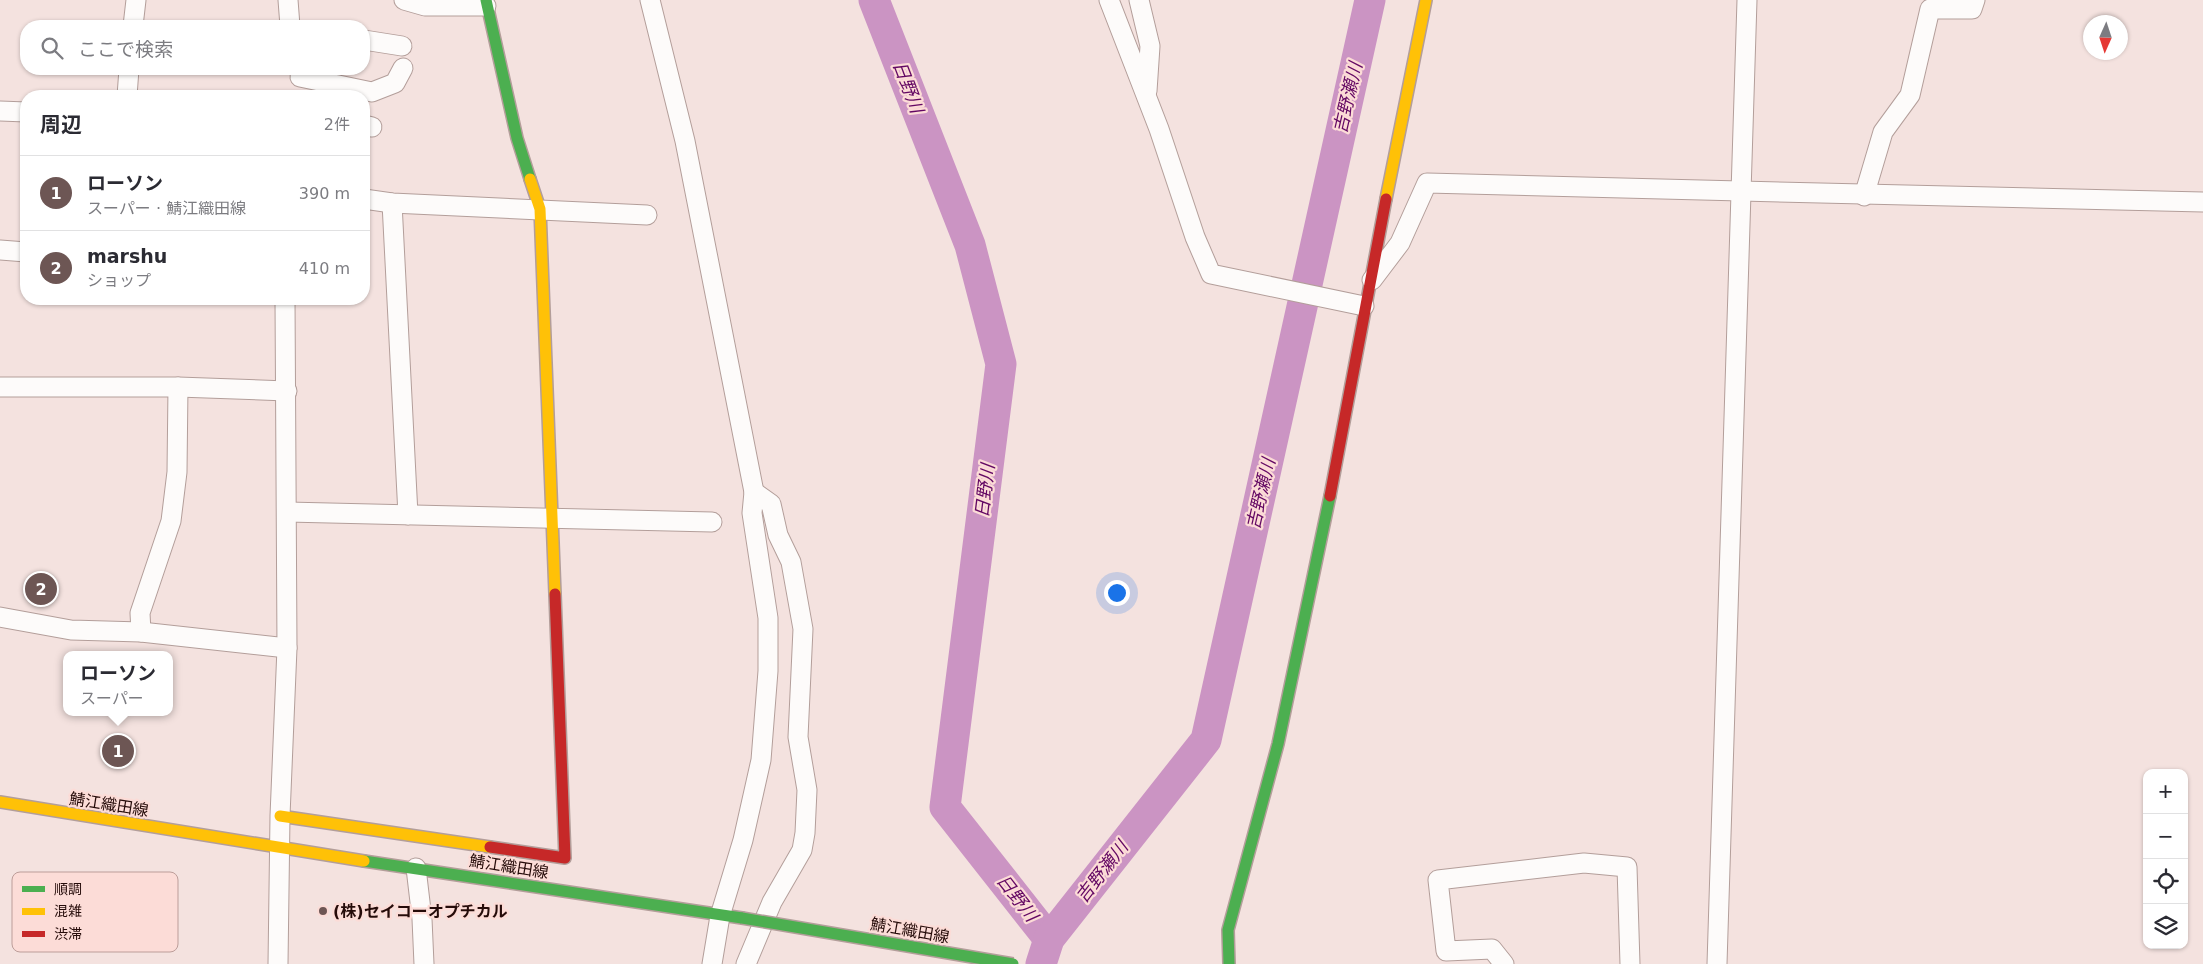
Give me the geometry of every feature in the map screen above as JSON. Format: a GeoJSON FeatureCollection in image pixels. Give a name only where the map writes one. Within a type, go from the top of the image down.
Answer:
{"type":"FeatureCollection","features":[{"type":"Feature","properties":{"kind":"street"},"geometry":{"type":"LineString","coordinates":[[134,20],[136,0]]}},
{"type":"Feature","properties":{"kind":"street"},"geometry":{"type":"LineString","coordinates":[[288,0],[290,20]]}},
{"type":"Feature","properties":{"kind":"street"},"geometry":{"type":"LineString","coordinates":[[280,816],[565,858],[554,520],[540,209],[517,138],[486,3],[425,6],[404,0]]}},
{"type":"Feature","properties":{"kind":"street"},"geometry":{"type":"LineString","coordinates":[[650,0],[684,140],[754,492],[752,513],[768,618],[768,671],[756,788],[720,916],[712,964]]}},
{"type":"Feature","properties":{"kind":"street"},"geometry":{"type":"LineString","coordinates":[[1110,0],[1147,97],[1195,237],[1211,274],[1364,306]]}},
{"type":"Feature","properties":{"kind":"street"},"geometry":{"type":"LineString","coordinates":[[1139,0],[1150,46],[1147,97]]}},
{"type":"Feature","properties":{"kind":"street"},"geometry":{"type":"LineString","coordinates":[[1229,964],[1228,930],[1278,744],[1341,441],[1344,413],[1354,377],[1364,306],[1426,0]]}},
{"type":"Feature","properties":{"kind":"street"},"geometry":{"type":"LineString","coordinates":[[1717,964],[1723,717],[1743,190],[1747,0]]}},
{"type":"Feature","properties":{"kind":"street"},"geometry":{"type":"LineString","coordinates":[[1864,196],[1884,132],[1910,95],[1930,10],[1972,9],[1975,0]]}},
{"type":"Feature","properties":{"kind":"street"},"geometry":{"type":"LineString","coordinates":[[370,41],[402,46]]}},
{"type":"Feature","properties":{"kind":"street"},"geometry":{"type":"LineString","coordinates":[[370,91],[395,83],[403,68]]}},
{"type":"Feature","properties":{"kind":"street"},"geometry":{"type":"LineString","coordinates":[[127,90],[129,75]]}},
{"type":"Feature","properties":{"kind":"street"},"geometry":{"type":"LineString","coordinates":[[300,75],[303,90]]}},
{"type":"Feature","properties":{"kind":"street"},"geometry":{"type":"LineString","coordinates":[[307,75],[364,90]]}},
{"type":"Feature","properties":{"kind":"street"},"geometry":{"type":"LineString","coordinates":[[0,111],[20,112]]}},
{"type":"Feature","properties":{"kind":"street"},"geometry":{"type":"LineString","coordinates":[[1370,283],[1400,243],[1427,183],[1743,190],[1864,196],[2203,202]]}},
{"type":"Feature","properties":{"kind":"street"},"geometry":{"type":"LineString","coordinates":[[370,200],[392,203],[647,215]]}},
{"type":"Feature","properties":{"kind":"street"},"geometry":{"type":"LineString","coordinates":[[392,203],[408,515]]}},
{"type":"Feature","properties":{"kind":"street"},"geometry":{"type":"LineString","coordinates":[[0,250],[20,252]]}},
{"type":"Feature","properties":{"kind":"street"},"geometry":{"type":"LineString","coordinates":[[278,964],[279,848],[287,648],[285,305]]}},
{"type":"Feature","properties":{"kind":"street"},"geometry":{"type":"LineString","coordinates":[[0,387],[178,387],[286,391]]}},
{"type":"Feature","properties":{"kind":"street"},"geometry":{"type":"LineString","coordinates":[[141,632],[140,613],[171,521],[177,472],[178,387]]}},
{"type":"Feature","properties":{"kind":"street"},"geometry":{"type":"LineString","coordinates":[[746,964],[772,902],[802,850],[807,790],[798,737],[803,628],[791,562],[778,535],[771,504],[754,492]]}},
{"type":"Feature","properties":{"kind":"street"},"geometry":{"type":"LineString","coordinates":[[287,512],[554,520],[636,519],[712,522]]}},
{"type":"Feature","properties":{"kind":"street"},"geometry":{"type":"LineString","coordinates":[[0,617],[71,630],[141,632],[287,648]]}},
{"type":"Feature","properties":{"kind":"street","name":"鯖江織田線"},"geometry":{"type":"LineString","coordinates":[[0,802],[279,848],[742,918],[1014,964]]}},
{"type":"Feature","properties":{"kind":"street"},"geometry":{"type":"LineString","coordinates":[[1504,964],[1492,949],[1446,951],[1438,880],[1584,863],[1627,867],[1630,964]]}},
{"type":"Feature","properties":{"kind":"street"},"geometry":{"type":"LineString","coordinates":[[416,868],[422,919],[424,964]]}},
{"type":"Feature","properties":{"kind":"waterway","name":"日野川"},"geometry":{"type":"LineString","coordinates":[[874,0],[970,245],[1001,364],[945,807],[1049,939]]}},
{"type":"Feature","properties":{"kind":"waterway","name":"吉野瀬川"},"geometry":{"type":"LineString","coordinates":[[1041,964],[1049,939],[1206,740],[1370,0]]}},
{"type":"Feature","properties":{"kind":"traffic: fast"},"geometry":{"type":"LineString","coordinates":[[486,0],[517,138],[530,179]]}},
{"type":"Feature","properties":{"kind":"traffic: fast"},"geometry":{"type":"LineString","coordinates":[[1229,964],[1228,930],[1278,744],[1330,496]]}},
{"type":"Feature","properties":{"kind":"traffic: fast"},"geometry":{"type":"LineString","coordinates":[[364,861],[742,918]]}},
{"type":"Feature","properties":{"kind":"traffic: fast"},"geometry":{"type":"LineString","coordinates":[[742,918],[1013,964]]}},
{"type":"Feature","properties":{"kind":"traffic: slow"},"geometry":{"type":"LineString","coordinates":[[1386,199],[1426,0]]}},
{"type":"Feature","properties":{"kind":"traffic: slow"},"geometry":{"type":"LineString","coordinates":[[530,179],[540,209],[555,594]]}},
{"type":"Feature","properties":{"kind":"traffic: slow"},"geometry":{"type":"LineString","coordinates":[[0,802],[364,861]]}},
{"type":"Feature","properties":{"kind":"traffic: slow"},"geometry":{"type":"LineString","coordinates":[[280,816],[490,847]]}},
{"type":"Feature","properties":{"kind":"traffic: jam"},"geometry":{"type":"LineString","coordinates":[[1330,496],[1386,199]]}},
{"type":"Feature","properties":{"kind":"traffic: jam"},"geometry":{"type":"LineString","coordinates":[[490,847],[565,858],[555,594]]}},
{"type":"Feature","properties":{"kind":"place","name":"marshu"},"geometry":{"type":"Point","coordinates":[41,589]}},
{"type":"Feature","properties":{"kind":"place","name":"ローソン"},"geometry":{"type":"Point","coordinates":[118,751]}},
{"type":"Feature","properties":{"kind":"place","name":"(株)セイコーオプチカル"},"geometry":{"type":"Point","coordinates":[323,911]}}]}
